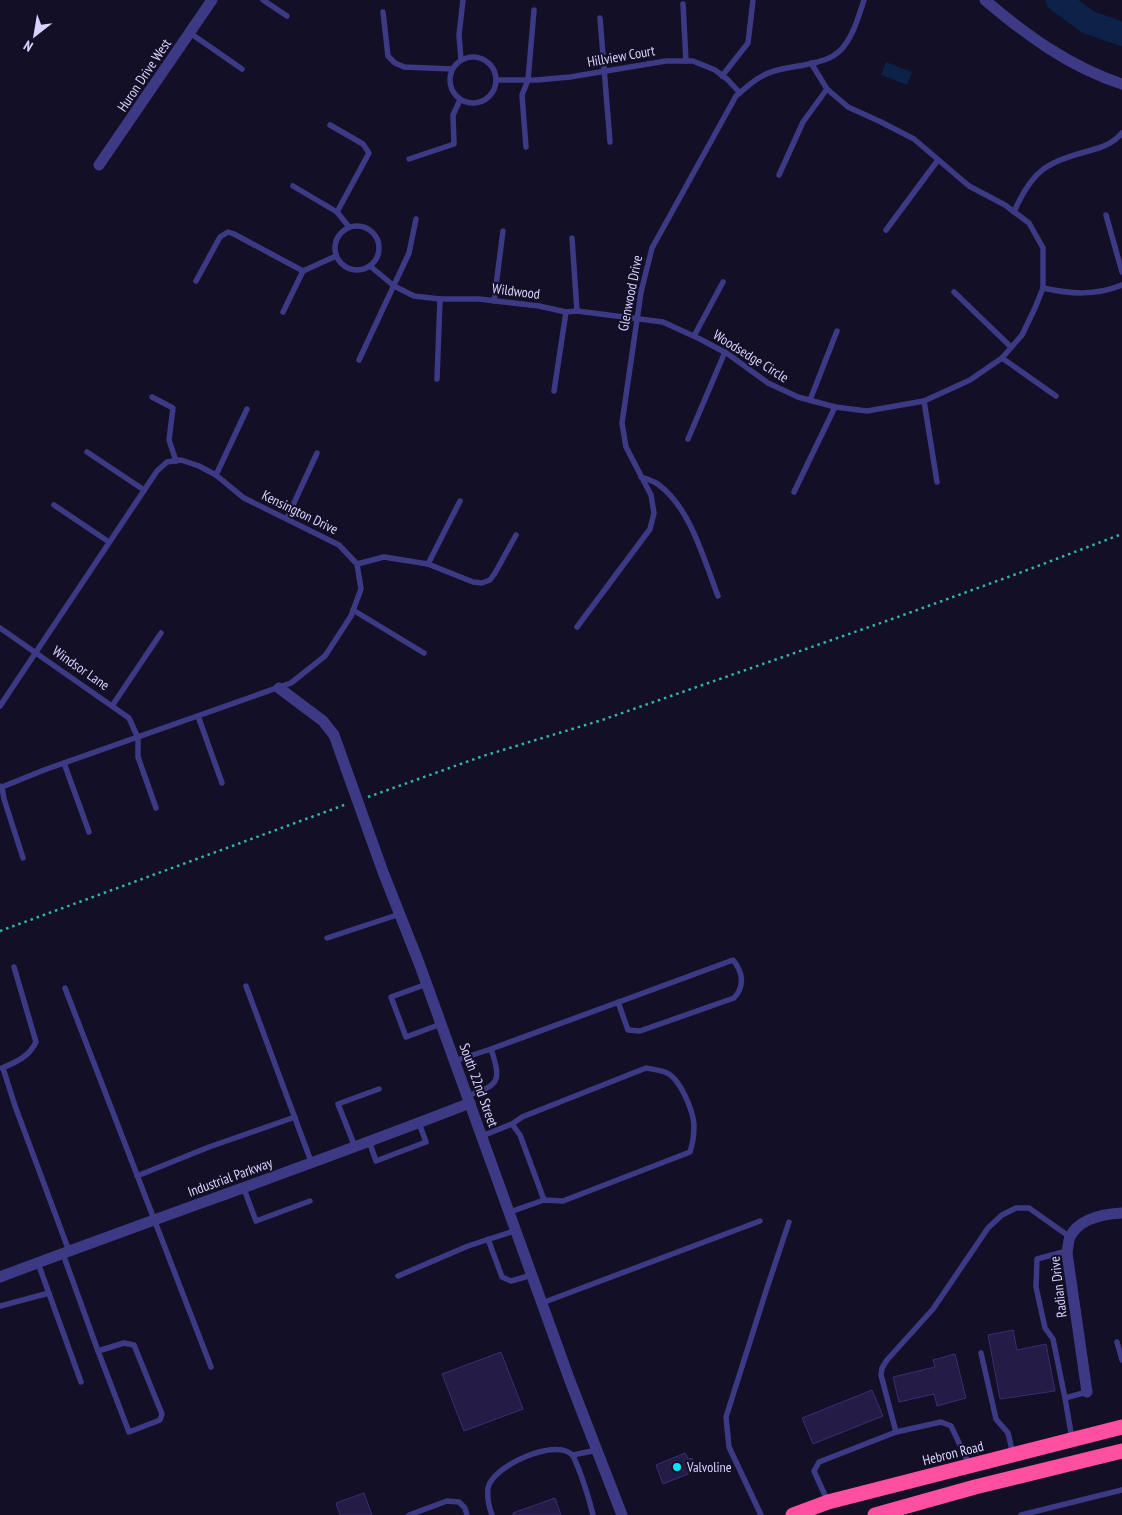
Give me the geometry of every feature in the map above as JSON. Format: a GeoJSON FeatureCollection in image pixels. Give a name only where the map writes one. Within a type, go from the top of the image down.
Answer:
{"type":"FeatureCollection","features":[{"type":"Feature","properties":{"kind":"highway","name":"Hebron Road"},"geometry":{"type":"LineString","coordinates":[[799,1514],[828,1502],[1122,1427]]}},
{"type":"Feature","properties":{"kind":"highway"},"geometry":{"type":"LineString","coordinates":[[875,1515],[975,1487],[1122,1451]]}},
{"type":"Feature","properties":{"kind":"street","name":"Huron Drive West"},"geometry":{"type":"LineString","coordinates":[[99,165],[212,0]]}},
{"type":"Feature","properties":{"kind":"street"},"geometry":{"type":"LineString","coordinates":[[985,0],[1054,52],[1080,67],[1122,84]]}},
{"type":"Feature","properties":{"kind":"street","name":"South 22nd Street"},"geometry":{"type":"LineString","coordinates":[[278,688],[323,721],[334,735],[357,801],[427,984],[542,1303],[622,1515]]}},
{"type":"Feature","properties":{"kind":"street","name":"Industrial Parkway"},"geometry":{"type":"LineString","coordinates":[[0,1278],[66,1252],[312,1164],[419,1123],[468,1100]]}},
{"type":"Feature","properties":{"kind":"street","name":"Radian Drive"},"geometry":{"type":"LineString","coordinates":[[1087,1392],[1068,1251],[1070,1238],[1079,1226],[1090,1219],[1108,1214],[1122,1213]]}},
{"type":"Feature","properties":{"kind":"lane"},"geometry":{"type":"LineString","coordinates":[[263,0],[287,16]]}},
{"type":"Feature","properties":{"kind":"lane"},"geometry":{"type":"LineString","coordinates":[[461,60],[458,34],[463,0]]}},
{"type":"Feature","properties":{"kind":"lane"},"geometry":{"type":"LineString","coordinates":[[722,76],[748,43],[753,0]]}},
{"type":"Feature","properties":{"kind":"lane","name":"Glenwood Drive"},"geometry":{"type":"LineString","coordinates":[[577,627],[650,529],[654,513],[651,495],[626,447],[622,423],[637,319],[652,248],[727,110],[740,93],[772,71],[812,63],[833,56],[843,47],[852,32],[864,0]]}},
{"type":"Feature","properties":{"kind":"lane"},"geometry":{"type":"LineString","coordinates":[[683,4],[686,61]]}},
{"type":"Feature","properties":{"kind":"lane"},"geometry":{"type":"LineString","coordinates":[[526,147],[522,95],[528,80],[534,10]]}},
{"type":"Feature","properties":{"kind":"lane"},"geometry":{"type":"LineString","coordinates":[[383,12],[388,56],[395,63],[404,67],[452,69]]}},
{"type":"Feature","properties":{"kind":"lane"},"geometry":{"type":"LineString","coordinates":[[600,18],[610,142]]}},
{"type":"Feature","properties":{"kind":"lane"},"geometry":{"type":"LineString","coordinates":[[190,33],[242,68]]}},
{"type":"Feature","properties":{"kind":"lane"},"geometry":{"type":"LineString","coordinates":[[477,57],[491,65],[495,72],[496,80],[492,94],[481,102],[467,103],[455,96],[449,83],[452,69],[461,60],[477,57]]}},
{"type":"Feature","properties":{"kind":"lane","name":"Hillview Court"},"geometry":{"type":"LineString","coordinates":[[496,80],[570,77],[666,61],[693,61],[705,65],[722,76],[740,93]]}},
{"type":"Feature","properties":{"kind":"lane","name":"Woodsedge Circle"},"geometry":{"type":"LineString","coordinates":[[637,319],[663,322],[694,336],[725,352],[768,383],[798,397],[835,407],[867,411],[924,401],[970,380],[1002,358],[1022,335],[1042,288],[1043,248],[1029,223],[1005,205],[969,186],[914,139],[848,107],[827,89],[812,63]]}},
{"type":"Feature","properties":{"kind":"lane"},"geometry":{"type":"LineString","coordinates":[[779,176],[803,122],[827,89]]}},
{"type":"Feature","properties":{"kind":"lane"},"geometry":{"type":"LineString","coordinates":[[409,159],[454,144],[453,116],[460,100]]}},
{"type":"Feature","properties":{"kind":"lane"},"geometry":{"type":"LineString","coordinates":[[330,125],[363,144],[369,153],[337,212]]}},
{"type":"Feature","properties":{"kind":"lane"},"geometry":{"type":"LineString","coordinates":[[1014,212],[1021,194],[1039,170],[1058,160],[1104,147],[1117,140],[1122,134]]}},
{"type":"Feature","properties":{"kind":"lane"},"geometry":{"type":"LineString","coordinates":[[886,230],[938,160]]}},
{"type":"Feature","properties":{"kind":"lane"},"geometry":{"type":"LineString","coordinates":[[293,186],[337,212],[349,227]]}},
{"type":"Feature","properties":{"kind":"lane"},"geometry":{"type":"LineString","coordinates":[[1106,215],[1122,272]]}},
{"type":"Feature","properties":{"kind":"lane"},"geometry":{"type":"LineString","coordinates":[[359,360],[411,248],[416,219]]}},
{"type":"Feature","properties":{"kind":"lane"},"geometry":{"type":"LineString","coordinates":[[363,226],[369,229],[378,240],[378,254],[370,266],[364,269],[351,269],[345,266],[336,256],[335,242],[338,236],[349,227],[363,226]]}},
{"type":"Feature","properties":{"kind":"lane"},"geometry":{"type":"LineString","coordinates":[[494,301],[503,231]]}},
{"type":"Feature","properties":{"kind":"lane"},"geometry":{"type":"LineString","coordinates":[[196,281],[220,237],[228,232],[303,271]]}},
{"type":"Feature","properties":{"kind":"lane"},"geometry":{"type":"LineString","coordinates":[[572,238],[576,311]]}},
{"type":"Feature","properties":{"kind":"lane"},"geometry":{"type":"LineString","coordinates":[[283,312],[303,271],[336,256]]}},
{"type":"Feature","properties":{"kind":"lane","name":"Wildwood"},"geometry":{"type":"LineString","coordinates":[[370,266],[394,286],[414,296],[494,301],[539,306],[566,312],[576,311],[637,319]]}},
{"type":"Feature","properties":{"kind":"lane"},"geometry":{"type":"LineString","coordinates":[[694,336],[723,282]]}},
{"type":"Feature","properties":{"kind":"lane"},"geometry":{"type":"LineString","coordinates":[[1042,288],[1087,294],[1111,290],[1122,285]]}},
{"type":"Feature","properties":{"kind":"lane"},"geometry":{"type":"LineString","coordinates":[[954,292],[1011,347]]}},
{"type":"Feature","properties":{"kind":"lane"},"geometry":{"type":"LineString","coordinates":[[437,379],[440,299]]}},
{"type":"Feature","properties":{"kind":"lane"},"geometry":{"type":"LineString","coordinates":[[554,392],[566,312]]}},
{"type":"Feature","properties":{"kind":"lane"},"geometry":{"type":"LineString","coordinates":[[810,400],[837,332]]}},
{"type":"Feature","properties":{"kind":"lane"},"geometry":{"type":"LineString","coordinates":[[688,439],[725,352]]}},
{"type":"Feature","properties":{"kind":"lane"},"geometry":{"type":"LineString","coordinates":[[1002,358],[1056,396]]}},
{"type":"Feature","properties":{"kind":"lane"},"geometry":{"type":"LineString","coordinates":[[0,706],[157,471],[167,462],[176,461],[169,440],[173,408],[152,397]]}},
{"type":"Feature","properties":{"kind":"lane"},"geometry":{"type":"LineString","coordinates":[[924,401],[937,482]]}},
{"type":"Feature","properties":{"kind":"lane"},"geometry":{"type":"LineString","coordinates":[[794,492],[835,407]]}},
{"type":"Feature","properties":{"kind":"lane"},"geometry":{"type":"LineString","coordinates":[[216,475],[247,409]]}},
{"type":"Feature","properties":{"kind":"lane"},"geometry":{"type":"LineString","coordinates":[[86,452],[144,490]]}},
{"type":"Feature","properties":{"kind":"lane"},"geometry":{"type":"LineString","coordinates":[[287,518],[318,453]]}},
{"type":"Feature","properties":{"kind":"lane","name":"Kensington Drive"},"geometry":{"type":"LineString","coordinates":[[176,461],[181,460],[199,466],[216,475],[244,498],[339,545],[357,564]]}},
{"type":"Feature","properties":{"kind":"lane"},"geometry":{"type":"LineString","coordinates":[[641,477],[658,484],[676,502],[686,517],[718,596]]}},
{"type":"Feature","properties":{"kind":"lane"},"geometry":{"type":"LineString","coordinates":[[428,564],[460,501]]}},
{"type":"Feature","properties":{"kind":"lane"},"geometry":{"type":"LineString","coordinates":[[54,505],[109,542]]}},
{"type":"Feature","properties":{"kind":"lane"},"geometry":{"type":"LineString","coordinates":[[23,858],[1,787],[291,683],[324,656],[353,610],[361,589],[357,564],[384,557],[428,564],[473,582],[482,583],[490,580],[495,573],[516,535]]}},
{"type":"Feature","properties":{"kind":"lane"},"geometry":{"type":"LineString","coordinates":[[353,610],[424,653]]}},
{"type":"Feature","properties":{"kind":"lane","name":"Windsor Lane"},"geometry":{"type":"LineString","coordinates":[[0,628],[129,718],[138,738]]}},
{"type":"Feature","properties":{"kind":"lane"},"geometry":{"type":"LineString","coordinates":[[112,706],[160,633]]}},
{"type":"Feature","properties":{"kind":"lane"},"geometry":{"type":"LineString","coordinates":[[198,716],[222,783]]}},
{"type":"Feature","properties":{"kind":"lane"},"geometry":{"type":"LineString","coordinates":[[138,738],[138,757],[156,808]]}},
{"type":"Feature","properties":{"kind":"lane"},"geometry":{"type":"LineString","coordinates":[[64,763],[89,832]]}},
{"type":"Feature","properties":{"kind":"lane"},"geometry":{"type":"LineString","coordinates":[[327,938],[400,914]]}},
{"type":"Feature","properties":{"kind":"lane"},"geometry":{"type":"LineString","coordinates":[[454,1060],[491,1049],[515,1039],[733,960],[738,965],[743,982],[741,991],[734,998],[640,1031],[628,1030],[618,1002]]}},
{"type":"Feature","properties":{"kind":"lane"},"geometry":{"type":"LineString","coordinates":[[14,967],[36,1042],[28,1054],[2,1068],[66,1252],[98,1352],[129,1432],[160,1420],[162,1414],[134,1346],[124,1343],[98,1352]]}},
{"type":"Feature","properties":{"kind":"lane"},"geometry":{"type":"LineString","coordinates":[[427,984],[392,996],[406,1036],[441,1024]]}},
{"type":"Feature","properties":{"kind":"lane"},"geometry":{"type":"LineString","coordinates":[[246,986],[312,1164]]}},
{"type":"Feature","properties":{"kind":"lane"},"geometry":{"type":"LineString","coordinates":[[65,988],[211,1367]]}},
{"type":"Feature","properties":{"kind":"lane"},"geometry":{"type":"LineString","coordinates":[[468,1100],[489,1088],[496,1080],[498,1072],[491,1049]]}},
{"type":"Feature","properties":{"kind":"lane"},"geometry":{"type":"LineString","coordinates":[[482,1136],[512,1124],[522,1117],[646,1068],[666,1072],[674,1078],[683,1091],[694,1123],[693,1142],[690,1152],[563,1201],[544,1200],[510,1212]]}},
{"type":"Feature","properties":{"kind":"lane"},"geometry":{"type":"LineString","coordinates":[[354,1147],[338,1104],[378,1089]]}},
{"type":"Feature","properties":{"kind":"lane"},"geometry":{"type":"LineString","coordinates":[[137,1176],[209,1147],[295,1117]]}},
{"type":"Feature","properties":{"kind":"lane"},"geometry":{"type":"LineString","coordinates":[[369,1141],[376,1161],[426,1142],[419,1123]]}},
{"type":"Feature","properties":{"kind":"lane"},"geometry":{"type":"LineString","coordinates":[[512,1124],[520,1135],[544,1200]]}},
{"type":"Feature","properties":{"kind":"lane"},"geometry":{"type":"LineString","coordinates":[[244,1188],[256,1221],[310,1201]]}},
{"type":"Feature","properties":{"kind":"lane"},"geometry":{"type":"LineString","coordinates":[[896,1432],[881,1375],[882,1368],[933,1309],[988,1228],[1002,1215],[1016,1208],[1029,1208],[1070,1238]]}},
{"type":"Feature","properties":{"kind":"lane"},"geometry":{"type":"LineString","coordinates":[[542,1303],[760,1221]]}},
{"type":"Feature","properties":{"kind":"lane"},"geometry":{"type":"LineString","coordinates":[[761,1515],[729,1447],[726,1435],[726,1417],[789,1222]]}},
{"type":"Feature","properties":{"kind":"lane"},"geometry":{"type":"LineString","coordinates":[[398,1276],[468,1246],[516,1230]]}},
{"type":"Feature","properties":{"kind":"lane"},"geometry":{"type":"LineString","coordinates":[[488,1240],[502,1278],[511,1281],[532,1275]]}},
{"type":"Feature","properties":{"kind":"lane"},"geometry":{"type":"LineString","coordinates":[[1068,1251],[1037,1259],[1036,1287],[1045,1328],[1053,1339],[1072,1439]]}},
{"type":"Feature","properties":{"kind":"lane"},"geometry":{"type":"LineString","coordinates":[[38,1263],[81,1382]]}},
{"type":"Feature","properties":{"kind":"lane"},"geometry":{"type":"LineString","coordinates":[[0,1306],[49,1293]]}},
{"type":"Feature","properties":{"kind":"lane"},"geometry":{"type":"LineString","coordinates":[[1117,1342],[1122,1360]]}},
{"type":"Feature","properties":{"kind":"lane"},"geometry":{"type":"LineString","coordinates":[[981,1353],[996,1419],[1008,1433],[1013,1454]]}},
{"type":"Feature","properties":{"kind":"lane"},"geometry":{"type":"LineString","coordinates":[[1065,1398],[1087,1392]]}},
{"type":"Feature","properties":{"kind":"lane"},"geometry":{"type":"LineString","coordinates":[[828,1502],[814,1470],[819,1462],[896,1432],[941,1422],[951,1426],[969,1465]]}},
{"type":"Feature","properties":{"kind":"lane"},"geometry":{"type":"LineString","coordinates":[[492,1515],[488,1487],[506,1466],[550,1449],[562,1449],[573,1455],[589,1495],[593,1515]]}},
{"type":"Feature","properties":{"kind":"lane"},"geometry":{"type":"LineString","coordinates":[[573,1455],[597,1450]]}},
{"type":"Feature","properties":{"kind":"lane"},"geometry":{"type":"LineString","coordinates":[[1022,1515],[1122,1490]]}},
{"type":"Feature","properties":{"kind":"lane"},"geometry":{"type":"LineString","coordinates":[[409,1515],[447,1501],[459,1502],[465,1508],[467,1515]]}},
{"type":"Feature","properties":{"kind":"path"},"geometry":{"type":"LineString","coordinates":[[0,931],[483,756],[602,720],[894,618],[1122,534]]}},
{"type":"Feature","properties":{"kind":"water"},"geometry":{"type":"Polygon","coordinates":[[[886,62],[912,72],[907,85],[881,75],[886,62]]]}},
{"type":"Feature","properties":{"kind":"building"},"geometry":{"type":"Polygon","coordinates":[[[1013,1330],[1017,1350],[1046,1344],[1055,1391],[1000,1399],[988,1335],[1013,1330]]]}},
{"type":"Feature","properties":{"kind":"building"},"geometry":{"type":"Polygon","coordinates":[[[501,1352],[523,1409],[464,1431],[442,1374],[501,1352]]]}},
{"type":"Feature","properties":{"kind":"building"},"geometry":{"type":"Polygon","coordinates":[[[955,1354],[966,1398],[937,1406],[934,1394],[899,1402],[893,1377],[935,1367],[933,1360],[955,1354]]]}},
{"type":"Feature","properties":{"kind":"building"},"geometry":{"type":"Polygon","coordinates":[[[872,1390],[883,1416],[813,1444],[802,1418],[872,1390]]]}},
{"type":"Feature","properties":{"kind":"building","name":"Valvoline"},"geometry":{"type":"Polygon","coordinates":[[[685,1453],[688,1459],[692,1458],[698,1470],[663,1484],[656,1465],[685,1453]]]}},
{"type":"Feature","properties":{"kind":"building"},"geometry":{"type":"Polygon","coordinates":[[[364,1493],[372,1515],[340,1515],[336,1503],[364,1493]]]}},
{"type":"Feature","properties":{"kind":"building"},"geometry":{"type":"Polygon","coordinates":[[[555,1498],[561,1515],[513,1515],[513,1513],[555,1498]]]}},
{"type":"Feature","properties":{"kind":"waterway"},"geometry":{"type":"LineString","coordinates":[[1058,0],[1088,22],[1122,34]]}},
{"type":"Feature","properties":{"kind":"place","name":"Valvoline"},"geometry":{"type":"Point","coordinates":[677,1467]}}]}
